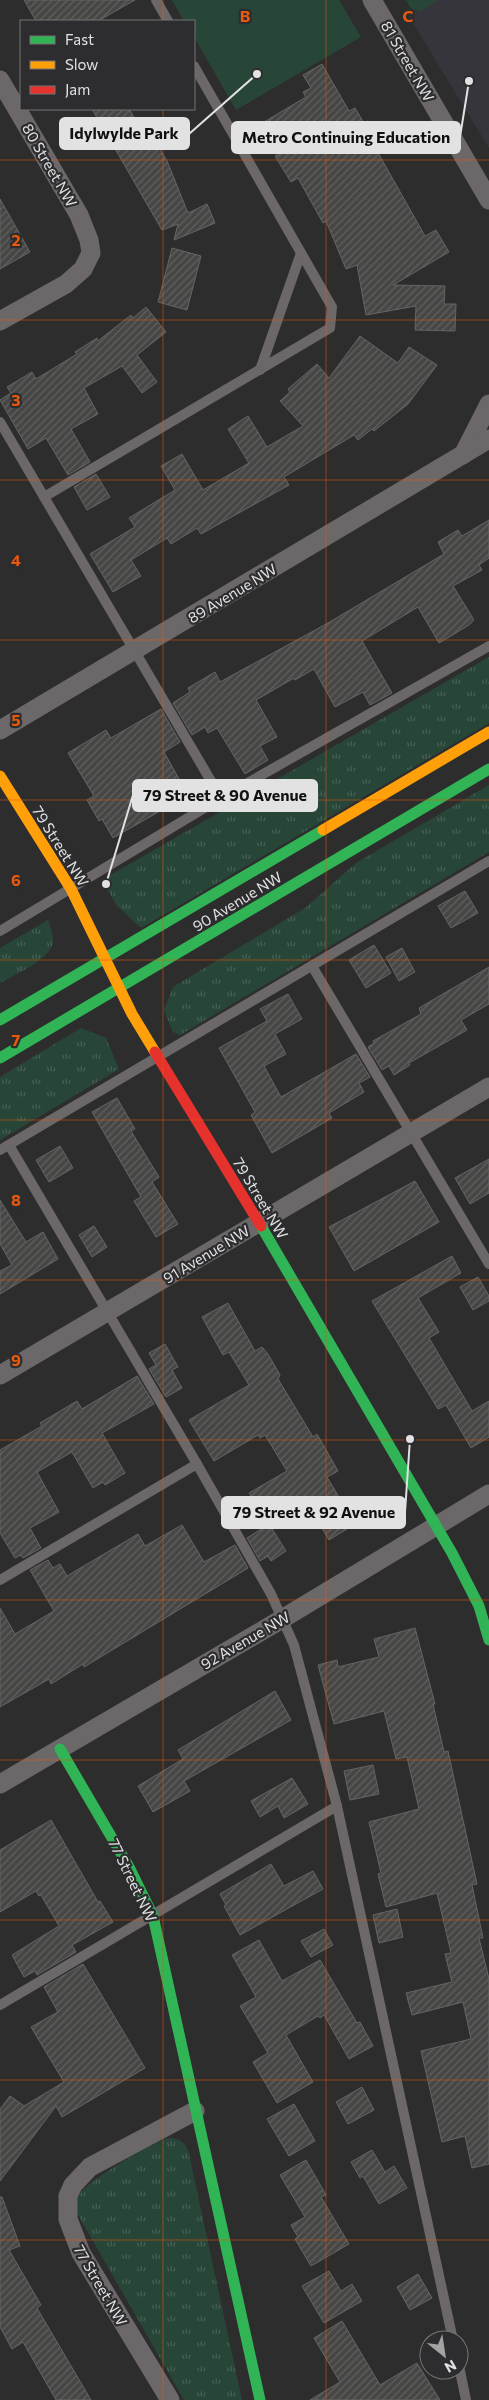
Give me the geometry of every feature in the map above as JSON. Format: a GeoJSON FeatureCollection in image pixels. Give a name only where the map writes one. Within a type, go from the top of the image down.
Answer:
{"type":"FeatureCollection","features":[{"type":"Feature","properties":{"kind":"street","name":"81 Street NW"},"geometry":{"type":"LineString","coordinates":[[372,0],[489,200]]}},
{"type":"Feature","properties":{"kind":"street","name":"80 Street NW"},"geometry":{"type":"LineString","coordinates":[[0,80],[79,215],[89,240],[91,253],[83,269],[66,284],[0,321]]}},
{"type":"Feature","properties":{"kind":"street"},"geometry":{"type":"LineString","coordinates":[[463,455],[489,404]]}},
{"type":"Feature","properties":{"kind":"street","name":"89 Avenue NW"},"geometry":{"type":"LineString","coordinates":[[0,730],[489,439]]}},
{"type":"Feature","properties":{"kind":"street","name":"90 Avenue NW"},"geometry":{"type":"LineString","coordinates":[[0,1020],[489,732]]}},
{"type":"Feature","properties":{"kind":"street","name":"90 Avenue NW"},"geometry":{"type":"LineString","coordinates":[[0,1058],[489,769]]}},
{"type":"Feature","properties":{"kind":"street","name":"79 Street NW"},"geometry":{"type":"LineString","coordinates":[[0,776],[71,889],[132,1014],[258,1223],[465,1577],[487,1629],[489,1640]]}},
{"type":"Feature","properties":{"kind":"street","name":"91 Avenue NW"},"geometry":{"type":"LineString","coordinates":[[0,1375],[489,1087]]}},
{"type":"Feature","properties":{"kind":"street","name":"92 Avenue NW"},"geometry":{"type":"LineString","coordinates":[[0,1784],[282,1619],[489,1494]]}},
{"type":"Feature","properties":{"kind":"street","name":"77 Street NW"},"geometry":{"type":"LineString","coordinates":[[60,1749],[129,1867],[153,1916],[260,2400]]}},
{"type":"Feature","properties":{"kind":"street","name":"77 Street NW"},"geometry":{"type":"LineString","coordinates":[[170,2400],[81,2253],[68,2219],[68,2196],[73,2185],[90,2167],[195,2111]]}},
{"type":"Feature","properties":{"kind":"lane"},"geometry":{"type":"LineString","coordinates":[[156,0],[167,20]]}},
{"type":"Feature","properties":{"kind":"lane"},"geometry":{"type":"LineString","coordinates":[[44,496],[330,328],[332,307],[195,68]]}},
{"type":"Feature","properties":{"kind":"lane"},"geometry":{"type":"LineString","coordinates":[[260,370],[301,253]]}},
{"type":"Feature","properties":{"kind":"lane"},"geometry":{"type":"LineString","coordinates":[[0,422],[133,652],[221,798]]}},
{"type":"Feature","properties":{"kind":"lane"},"geometry":{"type":"LineString","coordinates":[[0,931],[221,798],[489,646]]}},
{"type":"Feature","properties":{"kind":"lane"},"geometry":{"type":"LineString","coordinates":[[451,2330],[337,1806],[294,1645],[282,1619],[197,1464],[108,1312],[5,1148],[157,1056],[489,861]]}},
{"type":"Feature","properties":{"kind":"lane"},"geometry":{"type":"LineString","coordinates":[[312,966],[489,1264]]}},
{"type":"Feature","properties":{"kind":"lane"},"geometry":{"type":"LineString","coordinates":[[0,1580],[197,1464]]}},
{"type":"Feature","properties":{"kind":"lane"},"geometry":{"type":"LineString","coordinates":[[0,2005],[337,1806]]}},
{"type":"Feature","properties":{"kind":"lane"},"geometry":{"type":"LineString","coordinates":[[462,2380],[466,2400]]}},
{"type":"Feature","properties":{"kind":"shaded area"},"geometry":{"type":"Polygon","coordinates":[[[434,0],[489,0],[489,148],[408,15],[434,0]]]}},
{"type":"Feature","properties":{"kind":"green space"},"geometry":{"type":"Polygon","coordinates":[[[172,0],[339,0],[361,37],[236,110],[195,39],[195,20],[183,20],[172,0]]]}},
{"type":"Feature","properties":{"kind":"green space"},"geometry":{"type":"Polygon","coordinates":[[[406,0],[439,0],[419,12],[417,10],[413,12],[406,0]]]}},
{"type":"Feature","properties":{"kind":"green space"},"geometry":{"type":"Polygon","coordinates":[[[489,657],[489,723],[141,928],[117,906],[102,880],[489,657]]]}},
{"type":"Feature","properties":{"kind":"green space"},"geometry":{"type":"Polygon","coordinates":[[[489,785],[489,852],[180,1035],[173,1032],[164,1010],[173,987],[305,908],[356,863],[489,785]]]}},
{"type":"Feature","properties":{"kind":"green space"},"geometry":{"type":"Polygon","coordinates":[[[48,920],[53,940],[47,953],[40,960],[0,983],[0,948],[48,920]]]}},
{"type":"Feature","properties":{"kind":"green space"},"geometry":{"type":"Polygon","coordinates":[[[81,1028],[106,1038],[119,1069],[0,1140],[0,1077],[81,1028]]]}},
{"type":"Feature","properties":{"kind":"green space"},"geometry":{"type":"Polygon","coordinates":[[[168,2138],[182,2142],[189,2154],[242,2400],[184,2400],[77,2213],[80,2194],[94,2180],[148,2147],[168,2138]]]}},
{"type":"Feature","properties":{"kind":"building"},"geometry":{"type":"Polygon","coordinates":[[[24,0],[135,0],[100,20],[35,20],[24,0]]]}},
{"type":"Feature","properties":{"kind":"building"},"geometry":{"type":"Polygon","coordinates":[[[322,64],[349,111],[355,108],[364,123],[368,121],[384,147],[377,151],[425,236],[436,230],[449,252],[393,285],[445,286],[444,304],[456,304],[455,331],[415,330],[416,306],[366,315],[357,265],[346,269],[326,221],[323,223],[298,178],[291,182],[275,156],[283,152],[264,122],[306,97],[303,92],[311,88],[303,75],[322,64]]]}},
{"type":"Feature","properties":{"kind":"building"},"geometry":{"type":"Polygon","coordinates":[[[93,110],[130,110],[138,124],[143,121],[167,161],[188,213],[207,204],[215,223],[174,240],[178,224],[162,230],[93,110]]]}},
{"type":"Feature","properties":{"kind":"building"},"geometry":{"type":"Polygon","coordinates":[[[0,199],[30,252],[0,269],[0,199]]]}},
{"type":"Feature","properties":{"kind":"building"},"geometry":{"type":"Polygon","coordinates":[[[172,248],[201,256],[187,310],[158,302],[172,248]]]}},
{"type":"Feature","properties":{"kind":"building"},"geometry":{"type":"Polygon","coordinates":[[[146,307],[166,332],[137,355],[157,382],[142,393],[122,366],[84,388],[98,414],[71,429],[90,462],[68,475],[46,438],[28,449],[0,400],[11,393],[7,387],[32,372],[36,379],[77,354],[75,352],[97,338],[98,341],[131,315],[133,318],[146,307]]]}},
{"type":"Feature","properties":{"kind":"building"},"geometry":{"type":"Polygon","coordinates":[[[360,336],[398,363],[409,347],[437,365],[408,404],[374,431],[372,429],[358,440],[354,435],[284,477],[289,485],[201,534],[197,528],[171,544],[167,538],[131,560],[141,576],[113,592],[90,554],[135,527],[129,518],[175,490],[161,466],[182,454],[203,490],[249,463],[228,429],[248,416],[267,447],[303,426],[280,401],[290,392],[288,389],[317,364],[329,378],[360,336]]]}},
{"type":"Feature","properties":{"kind":"building"},"geometry":{"type":"Polygon","coordinates":[[[96,474],[110,497],[87,510],[74,487],[96,474]]]}},
{"type":"Feature","properties":{"kind":"building"},"geometry":{"type":"Polygon","coordinates":[[[489,520],[489,558],[479,565],[482,570],[453,586],[474,620],[469,625],[439,643],[418,607],[362,641],[392,693],[370,705],[363,692],[335,707],[314,669],[295,680],[294,678],[256,700],[277,737],[260,746],[268,760],[245,774],[217,728],[208,733],[205,727],[192,735],[173,703],[190,692],[188,688],[215,672],[220,682],[328,623],[444,554],[438,542],[458,530],[462,536],[489,520]]]}},
{"type":"Feature","properties":{"kind":"building"},"geometry":{"type":"Polygon","coordinates":[[[161,709],[180,742],[164,752],[188,795],[113,838],[102,819],[99,821],[87,800],[94,796],[68,753],[106,730],[111,738],[161,709]]]}},
{"type":"Feature","properties":{"kind":"building"},"geometry":{"type":"Polygon","coordinates":[[[465,891],[478,913],[451,928],[438,906],[465,891]]]}},
{"type":"Feature","properties":{"kind":"building"},"geometry":{"type":"Polygon","coordinates":[[[374,945],[391,973],[366,988],[349,960],[374,945]]]}},
{"type":"Feature","properties":{"kind":"building"},"geometry":{"type":"Polygon","coordinates":[[[402,948],[415,972],[399,981],[386,957],[402,948]]]}},
{"type":"Feature","properties":{"kind":"building"},"geometry":{"type":"Polygon","coordinates":[[[489,967],[489,1004],[461,1020],[467,1030],[409,1063],[410,1065],[394,1075],[389,1066],[382,1070],[368,1047],[374,1043],[373,1041],[421,1014],[419,1008],[489,967]]]}},
{"type":"Feature","properties":{"kind":"building"},"geometry":{"type":"Polygon","coordinates":[[[288,994],[302,1019],[275,1034],[286,1054],[264,1066],[281,1097],[356,1054],[370,1077],[359,1083],[364,1092],[329,1113],[332,1118],[272,1153],[251,1115],[255,1112],[219,1048],[267,1021],[260,1009],[288,994]]]}},
{"type":"Feature","properties":{"kind":"building"},"geometry":{"type":"Polygon","coordinates":[[[117,1098],[135,1129],[131,1131],[159,1177],[152,1182],[178,1224],[156,1237],[134,1201],[141,1197],[92,1112],[117,1098]]]}},
{"type":"Feature","properties":{"kind":"building"},"geometry":{"type":"Polygon","coordinates":[[[60,1146],[73,1168],[49,1182],[36,1160],[60,1146]]]}},
{"type":"Feature","properties":{"kind":"building"},"geometry":{"type":"Polygon","coordinates":[[[489,1159],[489,1193],[470,1204],[455,1178],[489,1159]]]}},
{"type":"Feature","properties":{"kind":"building"},"geometry":{"type":"Polygon","coordinates":[[[415,1181],[439,1222],[354,1271],[329,1227],[415,1181]]]}},
{"type":"Feature","properties":{"kind":"building"},"geometry":{"type":"Polygon","coordinates":[[[0,1200],[26,1242],[43,1232],[58,1259],[0,1294],[0,1271],[12,1265],[0,1244],[0,1200]]]}},
{"type":"Feature","properties":{"kind":"building"},"geometry":{"type":"Polygon","coordinates":[[[94,1226],[107,1247],[92,1257],[79,1235],[94,1226]]]}},
{"type":"Feature","properties":{"kind":"building"},"geometry":{"type":"Polygon","coordinates":[[[452,1256],[461,1273],[418,1298],[439,1332],[429,1338],[472,1411],[489,1401],[489,1437],[471,1448],[446,1405],[438,1409],[372,1301],[452,1256]]]}},
{"type":"Feature","properties":{"kind":"building"},"geometry":{"type":"Polygon","coordinates":[[[478,1277],[489,1296],[489,1301],[473,1310],[460,1287],[478,1277]]]}},
{"type":"Feature","properties":{"kind":"building"},"geometry":{"type":"Polygon","coordinates":[[[228,1303],[255,1351],[262,1347],[268,1354],[280,1375],[278,1379],[313,1437],[317,1434],[338,1471],[327,1477],[355,1524],[329,1540],[303,1496],[265,1518],[249,1493],[287,1471],[265,1435],[260,1438],[258,1435],[214,1461],[189,1420],[249,1385],[229,1352],[223,1355],[202,1317],[228,1303]]]}},
{"type":"Feature","properties":{"kind":"building"},"geometry":{"type":"Polygon","coordinates":[[[165,1344],[178,1367],[172,1370],[182,1388],[166,1397],[149,1369],[156,1365],[149,1353],[165,1344]]]}},
{"type":"Feature","properties":{"kind":"building"},"geometry":{"type":"Polygon","coordinates":[[[137,1376],[154,1404],[102,1433],[125,1473],[105,1485],[103,1482],[93,1488],[72,1452],[37,1472],[59,1512],[30,1528],[41,1548],[23,1558],[21,1555],[15,1558],[0,1533],[0,1450],[42,1426],[40,1423],[77,1401],[82,1409],[137,1376]]]}},
{"type":"Feature","properties":{"kind":"building"},"geometry":{"type":"Polygon","coordinates":[[[269,1524],[286,1551],[271,1561],[268,1556],[260,1561],[247,1538],[269,1524]]]}},
{"type":"Feature","properties":{"kind":"building"},"geometry":{"type":"Polygon","coordinates":[[[182,1525],[204,1562],[235,1545],[248,1568],[84,1667],[83,1664],[51,1684],[49,1679],[0,1707],[0,1608],[15,1634],[54,1611],[30,1570],[48,1560],[53,1568],[60,1564],[67,1576],[138,1534],[145,1546],[182,1525]]]}},
{"type":"Feature","properties":{"kind":"building"},"geometry":{"type":"Polygon","coordinates":[[[415,1628],[435,1704],[433,1704],[444,1752],[448,1751],[477,1884],[472,1885],[483,1938],[479,1938],[489,1979],[489,2164],[472,2168],[465,2136],[442,2142],[421,2051],[471,2039],[463,2002],[412,2015],[406,1993],[452,1982],[445,1954],[451,1953],[437,1893],[386,1907],[378,1874],[381,1873],[369,1822],[419,1809],[407,1757],[396,1759],[384,1711],[334,1724],[318,1665],[337,1660],[338,1667],[379,1657],[374,1639],[415,1628]]]}},
{"type":"Feature","properties":{"kind":"building"},"geometry":{"type":"Polygon","coordinates":[[[275,1691],[291,1720],[184,1781],[190,1791],[153,1812],[138,1786],[183,1759],[178,1750],[275,1691]]]}},
{"type":"Feature","properties":{"kind":"building"},"geometry":{"type":"Polygon","coordinates":[[[373,1765],[379,1794],[350,1800],[344,1771],[373,1765]]]}},
{"type":"Feature","properties":{"kind":"building"},"geometry":{"type":"Polygon","coordinates":[[[292,1778],[308,1804],[284,1818],[278,1806],[260,1817],[251,1801],[292,1778]]]}},
{"type":"Feature","properties":{"kind":"building"},"geometry":{"type":"Polygon","coordinates":[[[51,1820],[98,1902],[100,1901],[113,1922],[72,1945],[76,1952],[37,1975],[35,1971],[24,1977],[12,1955],[59,1926],[41,1895],[39,1896],[36,1891],[0,1912],[0,1850],[51,1820]]]}},
{"type":"Feature","properties":{"kind":"building"},"geometry":{"type":"Polygon","coordinates":[[[271,1864],[284,1886],[313,1871],[323,1889],[240,1935],[224,1906],[226,1905],[220,1894],[271,1864]]]}},
{"type":"Feature","properties":{"kind":"building"},"geometry":{"type":"Polygon","coordinates":[[[397,1909],[403,1937],[379,1943],[373,1915],[397,1909]]]}},
{"type":"Feature","properties":{"kind":"building"},"geometry":{"type":"Polygon","coordinates":[[[324,1929],[333,1945],[311,1957],[301,1941],[324,1929]]]}},
{"type":"Feature","properties":{"kind":"building"},"geometry":{"type":"Polygon","coordinates":[[[259,1940],[282,1981],[320,1960],[357,2023],[360,2022],[373,2046],[349,2059],[324,2015],[320,2018],[318,2016],[286,2035],[313,2082],[277,2103],[253,2062],[268,2053],[240,2006],[256,1997],[232,1955],[259,1940]]]}},
{"type":"Feature","properties":{"kind":"building"},"geometry":{"type":"Polygon","coordinates":[[[83,1964],[145,2068],[62,2117],[56,2106],[0,2181],[0,2109],[10,2096],[24,2106],[64,2082],[31,2027],[58,2012],[44,1987],[83,1964]]]}},
{"type":"Feature","properties":{"kind":"building"},"geometry":{"type":"Polygon","coordinates":[[[362,2087],[374,2110],[348,2124],[336,2102],[362,2087]]]}},
{"type":"Feature","properties":{"kind":"building"},"geometry":{"type":"Polygon","coordinates":[[[294,2104],[315,2141],[289,2156],[267,2119],[294,2104]]]}},
{"type":"Feature","properties":{"kind":"building"},"geometry":{"type":"Polygon","coordinates":[[[372,2150],[385,2172],[394,2166],[407,2188],[379,2204],[363,2176],[360,2178],[351,2162],[372,2150]]]}},
{"type":"Feature","properties":{"kind":"building"},"geometry":{"type":"Polygon","coordinates":[[[306,2160],[326,2195],[321,2197],[349,2244],[311,2266],[295,2239],[298,2237],[291,2225],[305,2217],[280,2175],[306,2160]]]}},
{"type":"Feature","properties":{"kind":"building"},"geometry":{"type":"Polygon","coordinates":[[[0,2197],[2,2197],[20,2246],[9,2250],[41,2305],[37,2308],[91,2400],[56,2400],[23,2342],[12,2349],[0,2327],[0,2197]]]}},
{"type":"Feature","properties":{"kind":"building"},"geometry":{"type":"Polygon","coordinates":[[[329,2271],[341,2291],[352,2284],[362,2301],[324,2323],[302,2286],[329,2271]]]}},
{"type":"Feature","properties":{"kind":"building"},"geometry":{"type":"Polygon","coordinates":[[[418,2274],[432,2298],[410,2310],[397,2287],[418,2274]]]}},
{"type":"Feature","properties":{"kind":"building"},"geometry":{"type":"Polygon","coordinates":[[[342,2321],[380,2385],[417,2363],[419,2366],[419,2380],[428,2380],[440,2400],[310,2400],[340,2382],[314,2338],[342,2321]]]}},
{"type":"Feature","properties":{"kind":"traffic: fast"},"geometry":{"type":"LineString","coordinates":[[0,1058],[489,769]]}},
{"type":"Feature","properties":{"kind":"traffic: fast"},"geometry":{"type":"LineString","coordinates":[[0,1020],[323,830]]}},
{"type":"Feature","properties":{"kind":"traffic: fast"},"geometry":{"type":"LineString","coordinates":[[261,1226],[452,1553],[479,1606],[489,1640]]}},
{"type":"Feature","properties":{"kind":"traffic: fast"},"geometry":{"type":"LineString","coordinates":[[60,1749],[129,1867],[153,1916],[260,2400]]}},
{"type":"Feature","properties":{"kind":"traffic: slow"},"geometry":{"type":"LineString","coordinates":[[323,830],[489,732]]}},
{"type":"Feature","properties":{"kind":"traffic: slow"},"geometry":{"type":"LineString","coordinates":[[0,776],[71,889],[132,1014],[155,1052]]}},
{"type":"Feature","properties":{"kind":"traffic: jam"},"geometry":{"type":"LineString","coordinates":[[155,1052],[261,1226]]}},
{"type":"Feature","properties":{"kind":"place","name":"Idylwylde Park"},"geometry":{"type":"Point","coordinates":[257,74]}},
{"type":"Feature","properties":{"kind":"place","name":"Metro Continuing Education"},"geometry":{"type":"Point","coordinates":[469,81]}},
{"type":"Feature","properties":{"kind":"place","name":"79 Street & 90 Avenue"},"geometry":{"type":"Point","coordinates":[106,884]}},
{"type":"Feature","properties":{"kind":"place","name":"79 Street & 92 Avenue"},"geometry":{"type":"Point","coordinates":[410,1439]}}]}
